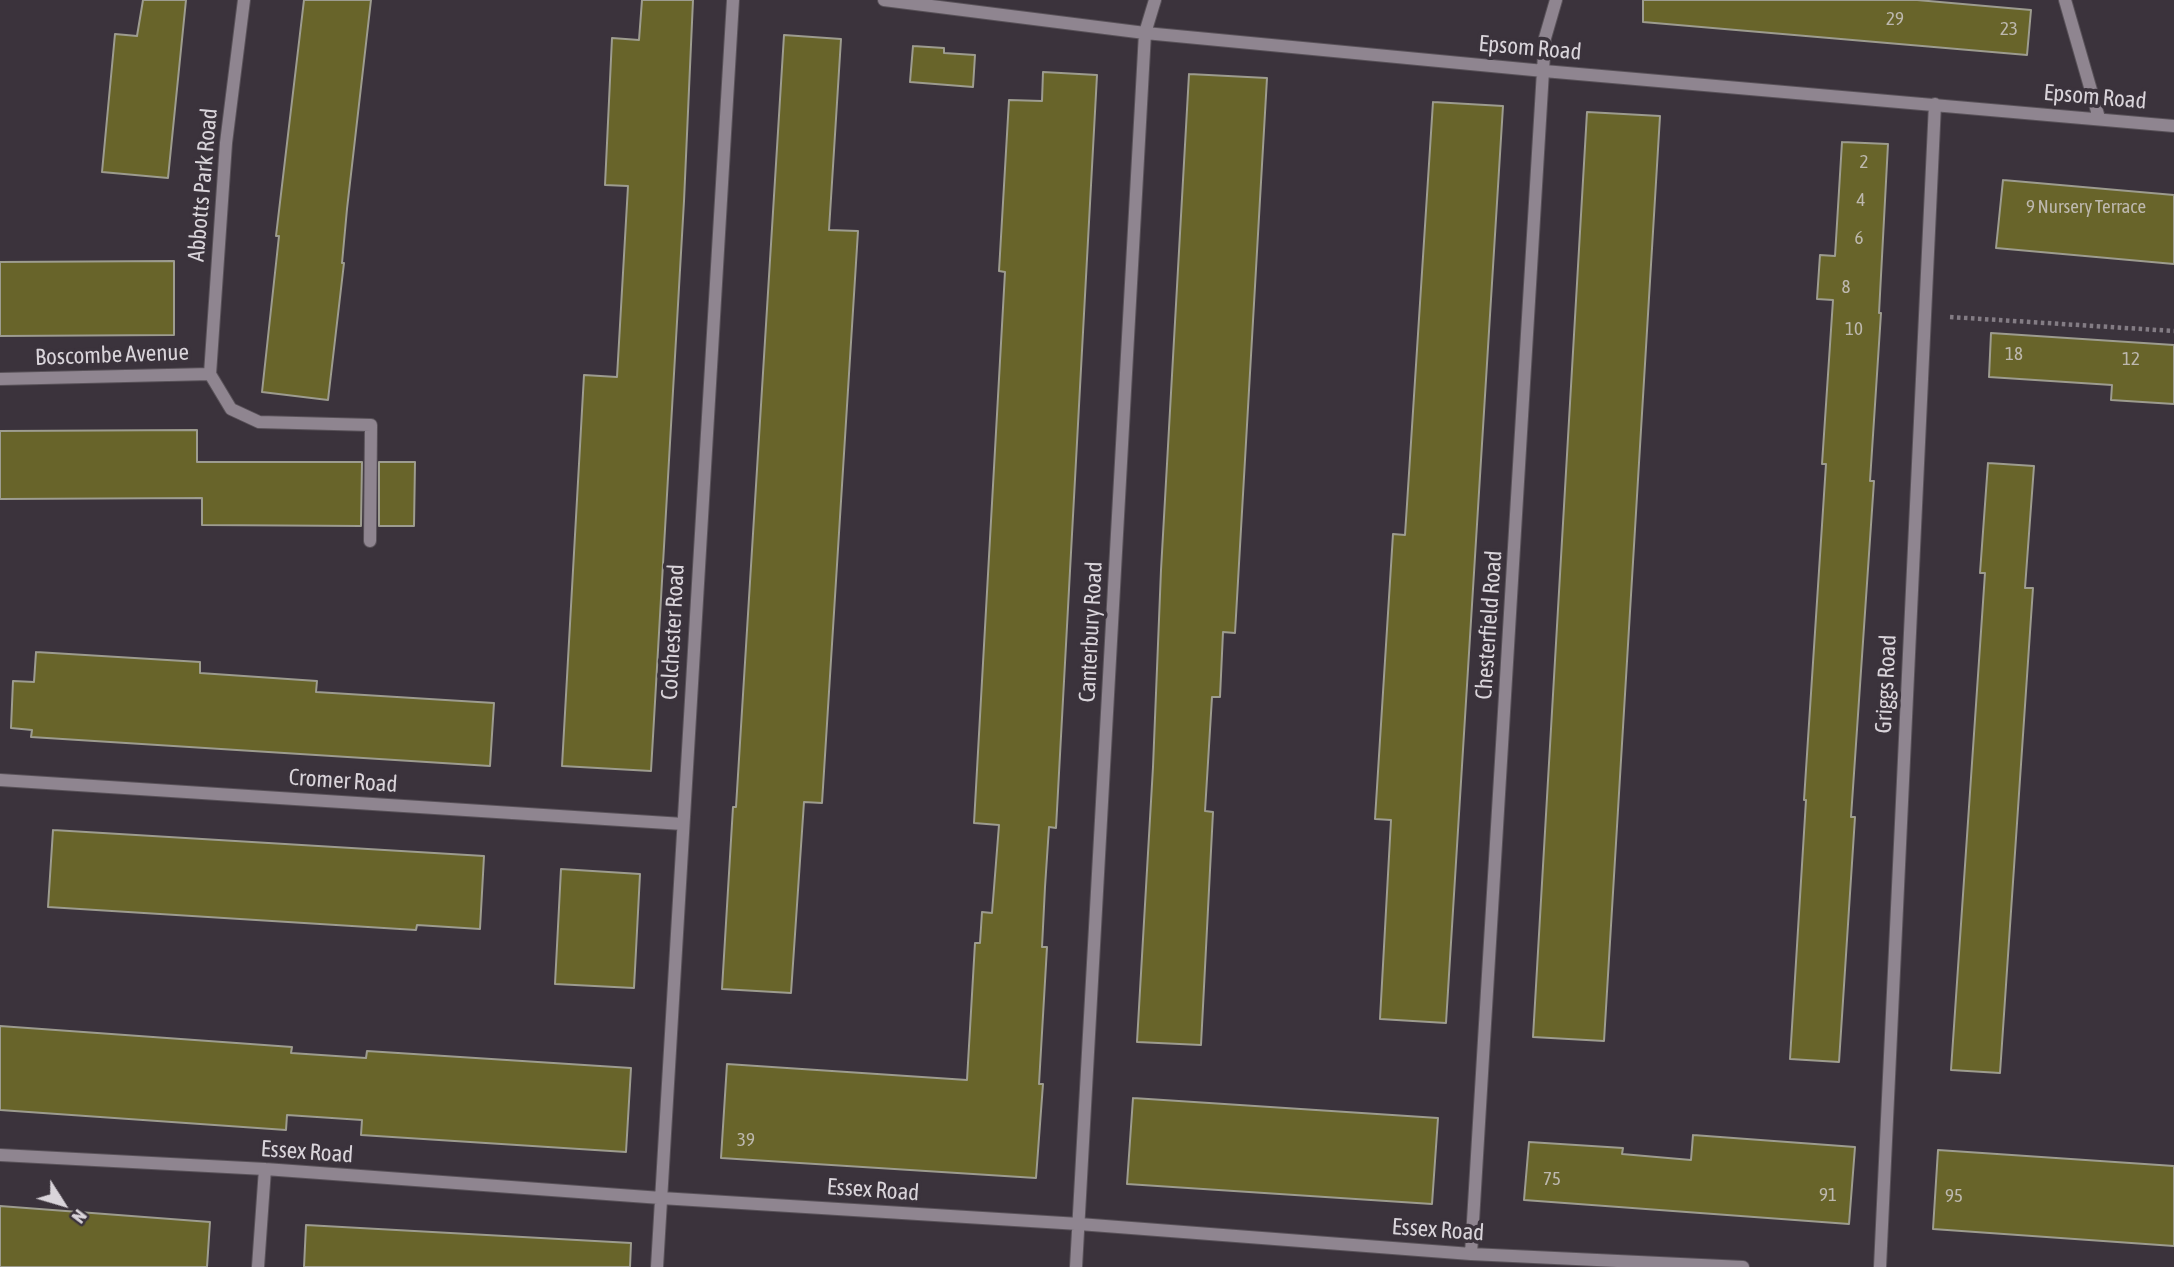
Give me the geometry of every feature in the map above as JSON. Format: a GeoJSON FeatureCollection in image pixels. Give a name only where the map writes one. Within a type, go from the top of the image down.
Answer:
{"type":"FeatureCollection","features":[{"type":"Feature","properties":{"kind":"street","name":"Abbotts Park Road"},"geometry":{"type":"LineString","coordinates":[[210,374],[226,142],[244,0]]}},
{"type":"Feature","properties":{"kind":"street","name":"Colchester Road"},"geometry":{"type":"LineString","coordinates":[[657,1267],[733,0]]}},
{"type":"Feature","properties":{"kind":"street","name":"Epsom Road"},"geometry":{"type":"LineString","coordinates":[[884,0],[1145,33],[2174,126]]}},
{"type":"Feature","properties":{"kind":"street","name":"Canterbury Road"},"geometry":{"type":"LineString","coordinates":[[1076,1267],[1145,33],[1154,0]]}},
{"type":"Feature","properties":{"kind":"street","name":"Chesterfield Road"},"geometry":{"type":"LineString","coordinates":[[1478,1258],[1545,38],[1556,0]]}},
{"type":"Feature","properties":{"kind":"street"},"geometry":{"type":"LineString","coordinates":[[2065,0],[2099,118]]}},
{"type":"Feature","properties":{"kind":"street","name":"Griggs Road"},"geometry":{"type":"LineString","coordinates":[[1880,1267],[1935,103]]}},
{"type":"Feature","properties":{"kind":"street","name":"Boscombe Avenue"},"geometry":{"type":"LineString","coordinates":[[0,379],[210,374],[231,409],[259,422],[371,425],[370,541]]}},
{"type":"Feature","properties":{"kind":"street","name":"Cromer Road"},"geometry":{"type":"LineString","coordinates":[[0,780],[683,824]]}},
{"type":"Feature","properties":{"kind":"street","name":"Essex Road"},"geometry":{"type":"LineString","coordinates":[[0,1155],[1080,1224],[1478,1258],[1743,1267]]}},
{"type":"Feature","properties":{"kind":"street"},"geometry":{"type":"LineString","coordinates":[[258,1267],[265,1170]]}},
{"type":"Feature","properties":{"kind":"path"},"geometry":{"type":"LineString","coordinates":[[1924,316],[2174,331]]}},
{"type":"Feature","properties":{"kind":"building"},"geometry":{"type":"Polygon","coordinates":[[[143,0],[186,0],[168,178],[102,172],[115,34],[137,36],[143,0]]]}},
{"type":"Feature","properties":{"kind":"building"},"geometry":{"type":"Polygon","coordinates":[[[304,0],[371,0],[328,400],[262,392],[279,236],[276,236],[304,0]]]}},
{"type":"Feature","properties":{"kind":"building"},"geometry":{"type":"Polygon","coordinates":[[[642,0],[693,0],[651,771],[562,766],[584,375],[617,377],[628,186],[605,185],[612,38],[639,40],[642,0]]]}},
{"type":"Feature","properties":{"kind":"building"},"geometry":{"type":"Polygon","coordinates":[[[1643,0],[1917,0],[2031,10],[2027,55],[1643,22],[1643,0]]]}},
{"type":"Feature","properties":{"kind":"building"},"geometry":{"type":"Polygon","coordinates":[[[784,35],[841,39],[829,230],[858,231],[822,803],[804,802],[791,993],[722,989],[733,807],[736,807],[784,35]]]}},
{"type":"Feature","properties":{"kind":"building"},"geometry":{"type":"Polygon","coordinates":[[[913,46],[944,48],[944,53],[975,55],[973,87],[910,82],[913,46]]]}},
{"type":"Feature","properties":{"kind":"building"},"geometry":{"type":"Polygon","coordinates":[[[1043,72],[1097,75],[1056,828],[1049,827],[1045,887],[1042,947],[1047,947],[1039,1084],[1043,1084],[1036,1178],[721,1158],[727,1064],[967,1080],[975,943],[980,943],[982,912],[992,913],[999,825],[974,823],[1005,272],[999,271],[1009,100],[1042,101],[1043,72]]]}},
{"type":"Feature","properties":{"kind":"building"},"geometry":{"type":"Polygon","coordinates":[[[1189,74],[1267,78],[1235,633],[1223,632],[1220,697],[1212,697],[1205,811],[1213,812],[1201,1045],[1137,1042],[1189,74]]]}},
{"type":"Feature","properties":{"kind":"building"},"geometry":{"type":"Polygon","coordinates":[[[1433,102],[1503,106],[1446,1023],[1380,1019],[1391,820],[1375,819],[1393,534],[1405,535],[1433,102]]]}},
{"type":"Feature","properties":{"kind":"building"},"geometry":{"type":"Polygon","coordinates":[[[1587,112],[1660,116],[1604,1041],[1533,1037],[1587,112]]]}},
{"type":"Feature","properties":{"kind":"building"},"geometry":{"type":"Polygon","coordinates":[[[1842,142],[1888,144],[1870,481],[1874,481],[1851,817],[1855,817],[1839,1062],[1790,1059],[1826,464],[1822,464],[1833,300],[1817,299],[1820,255],[1835,256],[1842,142]]]}},
{"type":"Feature","properties":{"kind":"building"},"geometry":{"type":"Polygon","coordinates":[[[2003,180],[2174,195],[2174,264],[1996,248],[2003,180]]]}},
{"type":"Feature","properties":{"kind":"building"},"geometry":{"type":"Polygon","coordinates":[[[174,261],[174,335],[0,336],[0,262],[174,261]]]}},
{"type":"Feature","properties":{"kind":"building"},"geometry":{"type":"Polygon","coordinates":[[[1991,333],[2174,345],[2174,404],[2111,400],[2112,385],[1989,377],[1991,333]]]}},
{"type":"Feature","properties":{"kind":"building"},"geometry":{"type":"Polygon","coordinates":[[[197,430],[197,462],[362,462],[361,526],[202,525],[202,498],[0,499],[0,431],[197,430]]]}},
{"type":"Feature","properties":{"kind":"building"},"geometry":{"type":"Polygon","coordinates":[[[379,462],[415,462],[414,526],[379,526],[379,462]]]}},
{"type":"Feature","properties":{"kind":"building"},"geometry":{"type":"Polygon","coordinates":[[[1988,463],[2034,466],[2025,588],[2033,588],[2000,1073],[1951,1070],[1985,573],[1980,573],[1988,463]]]}},
{"type":"Feature","properties":{"kind":"building"},"geometry":{"type":"Polygon","coordinates":[[[36,652],[200,662],[200,673],[317,681],[316,692],[494,703],[490,766],[31,737],[32,730],[11,728],[13,681],[34,682],[36,652]]]}},
{"type":"Feature","properties":{"kind":"building"},"geometry":{"type":"Polygon","coordinates":[[[53,830],[484,856],[480,929],[417,925],[416,930],[48,907],[53,830]]]}},
{"type":"Feature","properties":{"kind":"building"},"geometry":{"type":"Polygon","coordinates":[[[561,869],[640,874],[634,988],[555,984],[561,869]]]}},
{"type":"Feature","properties":{"kind":"building"},"geometry":{"type":"Polygon","coordinates":[[[0,1026],[292,1047],[291,1053],[366,1058],[367,1051],[631,1068],[626,1152],[361,1135],[362,1120],[287,1115],[286,1130],[0,1110],[0,1026]]]}},
{"type":"Feature","properties":{"kind":"building"},"geometry":{"type":"Polygon","coordinates":[[[1133,1098],[1438,1118],[1432,1204],[1127,1184],[1133,1098]]]}},
{"type":"Feature","properties":{"kind":"building"},"geometry":{"type":"Polygon","coordinates":[[[1693,1135],[1855,1147],[1849,1224],[1524,1200],[1529,1142],[1623,1148],[1622,1154],[1691,1160],[1693,1135]]]}},
{"type":"Feature","properties":{"kind":"building"},"geometry":{"type":"Polygon","coordinates":[[[1938,1150],[2174,1166],[2174,1246],[1933,1229],[1938,1150]]]}},
{"type":"Feature","properties":{"kind":"building"},"geometry":{"type":"Polygon","coordinates":[[[0,1206],[210,1222],[207,1267],[0,1267],[0,1206]]]}},
{"type":"Feature","properties":{"kind":"building"},"geometry":{"type":"Polygon","coordinates":[[[306,1225],[631,1243],[630,1267],[304,1267],[306,1225]]]}}]}
